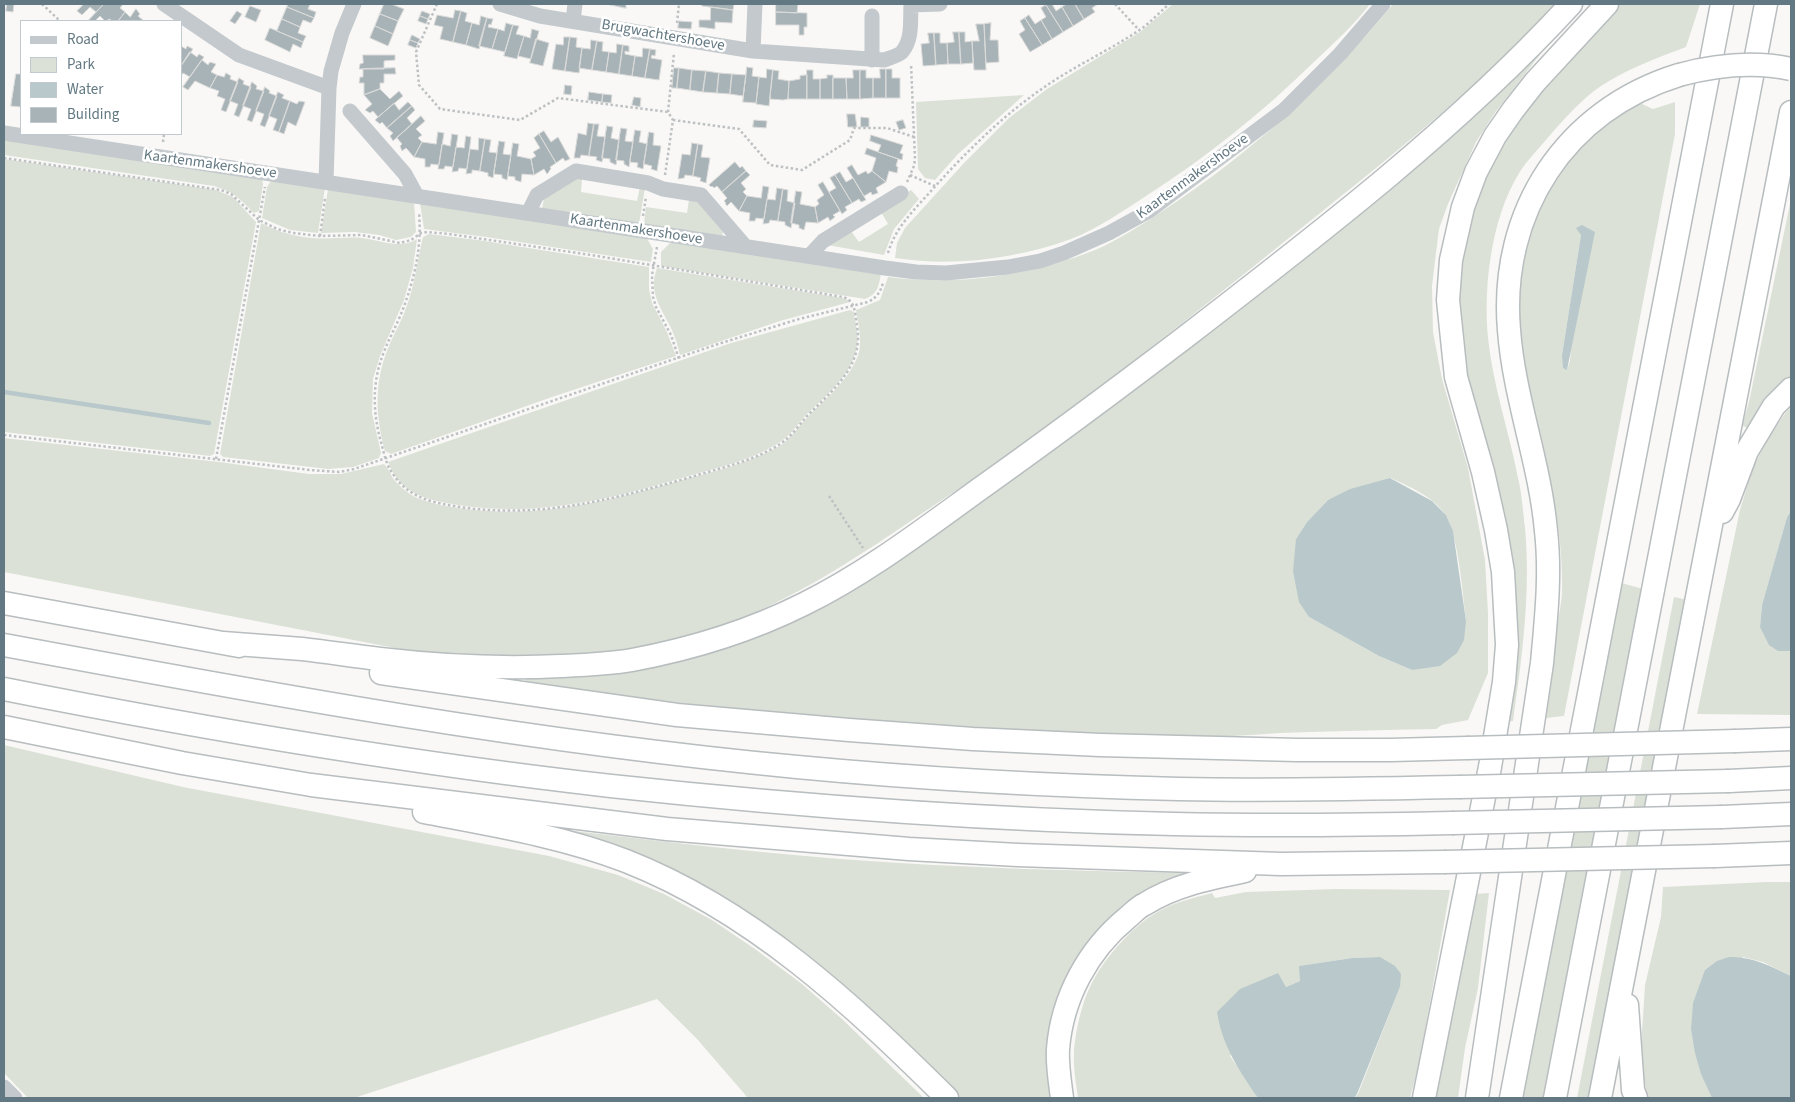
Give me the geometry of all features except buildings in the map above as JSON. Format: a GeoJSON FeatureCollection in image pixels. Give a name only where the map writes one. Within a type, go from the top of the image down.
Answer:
{"type":"FeatureCollection","features":[{"type":"Feature","properties":{"kind":"highway"},"geometry":{"type":"LineString","coordinates":[[224,643],[304,649],[384,660],[460,665],[520,668],[586,665],[627,660],[677,650],[757,625],[804,604],[846,581],[902,545],[1058,433],[1291,255],[1380,183],[1500,78],[1571,4]]}},
{"type":"Feature","properties":{"kind":"highway"},"geometry":{"type":"LineString","coordinates":[[1424,1098],[1490,767],[1504,682],[1506,645],[1504,581],[1496,530],[1483,472],[1456,377],[1448,300],[1451,260],[1463,207],[1476,172],[1495,136],[1534,82],[1608,4]]}},
{"type":"Feature","properties":{"kind":"highway"},"geometry":{"type":"LineString","coordinates":[[1511,1098],[1722,4]]}},
{"type":"Feature","properties":{"kind":"highway"},"geometry":{"type":"LineString","coordinates":[[1555,1098],[1766,4]]}},
{"type":"Feature","properties":{"kind":"highway"},"geometry":{"type":"LineString","coordinates":[[1477,1098],[1542,663],[1548,598],[1546,530],[1538,478],[1517,384],[1509,331],[1508,285],[1513,254],[1521,224],[1534,194],[1555,160],[1573,139],[1598,116],[1624,98],[1655,82],[1696,70],[1732,65],[1768,65],[1791,69]]}},
{"type":"Feature","properties":{"kind":"highway"},"geometry":{"type":"LineString","coordinates":[[1600,1098],[1625,977],[1791,112]]}},
{"type":"Feature","properties":{"kind":"highway"},"geometry":{"type":"LineString","coordinates":[[1709,534],[1729,499],[1747,451],[1774,406],[1791,389]]}},
{"type":"Feature","properties":{"kind":"highway"},"geometry":{"type":"LineString","coordinates":[[4,603],[224,643],[282,656],[393,675],[677,714],[839,729],[973,739],[1110,746],[1297,750],[1791,740]]}},
{"type":"Feature","properties":{"kind":"highway"},"geometry":{"type":"LineString","coordinates":[[4,645],[259,692],[538,737],[796,767],[936,778],[1178,789],[1313,790],[1791,778]]}},
{"type":"Feature","properties":{"kind":"highway"},"geometry":{"type":"LineString","coordinates":[[4,689],[185,724],[496,771],[709,796],[1022,818],[1173,824],[1362,825],[1791,814]]}},
{"type":"Feature","properties":{"kind":"highway"},"geometry":{"type":"LineString","coordinates":[[4,727],[182,763],[311,785],[667,829],[909,849],[1018,855],[1281,864],[1444,862],[1791,853]]}},
{"type":"Feature","properties":{"kind":"highway"},"geometry":{"type":"LineString","coordinates":[[311,785],[404,808],[525,831],[572,843],[627,861],[677,884],[731,914],[774,943],[824,983],[886,1037],[947,1098]]}},
{"type":"Feature","properties":{"kind":"highway"},"geometry":{"type":"LineString","coordinates":[[1758,854],[1791,859]]}},
{"type":"Feature","properties":{"kind":"highway"},"geometry":{"type":"LineString","coordinates":[[1062,1098],[1058,1049],[1065,1014],[1075,985],[1084,968],[1103,941],[1144,904],[1181,886],[1281,864]]}},
{"type":"Feature","properties":{"kind":"highway"},"geometry":{"type":"LineString","coordinates":[[1625,977],[1633,1090],[1636,1098]]}},
{"type":"Feature","properties":{"kind":"street"},"geometry":{"type":"LineString","coordinates":[[164,4],[239,55],[329,88]]}},
{"type":"Feature","properties":{"kind":"street"},"geometry":{"type":"LineString","coordinates":[[326,182],[331,71],[340,40],[354,4]]}},
{"type":"Feature","properties":{"kind":"street","name":"Brugwachtershoeve"},"geometry":{"type":"LineString","coordinates":[[500,4],[543,10],[573,21],[753,51],[884,60],[901,53],[908,40]]}},
{"type":"Feature","properties":{"kind":"street"},"geometry":{"type":"LineString","coordinates":[[573,21],[575,4]]}},
{"type":"Feature","properties":{"kind":"street"},"geometry":{"type":"LineString","coordinates":[[753,51],[756,4]]}},
{"type":"Feature","properties":{"kind":"street"},"geometry":{"type":"LineString","coordinates":[[908,40],[911,5],[940,4]]}},
{"type":"Feature","properties":{"kind":"street","name":"Kaartenmakershoeve"},"geometry":{"type":"LineString","coordinates":[[4,133],[885,268],[946,273],[1008,267],[1064,253],[1149,211],[1284,110],[1340,54],[1383,4]]}},
{"type":"Feature","properties":{"kind":"street"},"geometry":{"type":"LineString","coordinates":[[872,16],[872,60]]}},
{"type":"Feature","properties":{"kind":"street"},"geometry":{"type":"LineString","coordinates":[[350,111],[405,174],[417,196]]}},
{"type":"Feature","properties":{"kind":"street","name":"Kaartenmakershoeve"},"geometry":{"type":"LineString","coordinates":[[528,213],[537,195],[576,171],[648,183],[663,189],[701,195],[745,246]]}},
{"type":"Feature","properties":{"kind":"street"},"geometry":{"type":"LineString","coordinates":[[809,256],[823,241],[901,193]]}},
{"type":"Feature","properties":{"kind":"street"},"geometry":{"type":"LineString","coordinates":[[4,1087],[14,1098]]}},
{"type":"Feature","properties":{"kind":"path"},"geometry":{"type":"LineString","coordinates":[[42,4],[59,20]]}},
{"type":"Feature","properties":{"kind":"path"},"geometry":{"type":"LineString","coordinates":[[437,4],[416,52],[419,85],[440,109],[520,120],[558,98],[668,112]]}},
{"type":"Feature","properties":{"kind":"path"},"geometry":{"type":"LineString","coordinates":[[663,189],[673,120],[668,112],[679,4]]}},
{"type":"Feature","properties":{"kind":"path"},"geometry":{"type":"LineString","coordinates":[[1115,4],[1139,30]]}},
{"type":"Feature","properties":{"kind":"path"},"geometry":{"type":"LineString","coordinates":[[4,435],[339,472],[386,459],[782,324],[854,306],[875,298],[880,292],[890,247],[906,219],[935,186],[987,134],[1046,85],[1139,30],[1169,4]]}},
{"type":"Feature","properties":{"kind":"path"},"geometry":{"type":"LineString","coordinates":[[901,193],[915,159],[908,40]]}},
{"type":"Feature","properties":{"kind":"path"},"geometry":{"type":"LineString","coordinates":[[673,120],[739,129],[770,165],[802,170],[850,140],[854,128],[887,128],[914,137]]}},
{"type":"Feature","properties":{"kind":"path"},"geometry":{"type":"LineString","coordinates":[[4,158],[221,190],[231,194],[259,220],[285,231],[320,236],[355,235],[378,237],[400,243],[411,240],[421,233],[427,232],[459,235],[849,298],[854,306],[859,334],[858,350],[837,386],[781,444],[720,468],[644,490],[571,506],[533,511],[491,511],[438,503],[414,495],[400,484],[392,473],[386,459],[374,413],[376,378],[382,357],[407,299],[416,268],[421,233],[417,196]]}},
{"type":"Feature","properties":{"kind":"path"},"geometry":{"type":"LineString","coordinates":[[216,459],[267,174]]}},
{"type":"Feature","properties":{"kind":"path"},"geometry":{"type":"LineString","coordinates":[[910,175],[935,186]]}},
{"type":"Feature","properties":{"kind":"path"},"geometry":{"type":"LineString","coordinates":[[320,236],[327,188],[326,182]]}},
{"type":"Feature","properties":{"kind":"path"},"geometry":{"type":"LineString","coordinates":[[640,230],[648,183]]}},
{"type":"Feature","properties":{"kind":"path"},"geometry":{"type":"LineString","coordinates":[[660,234],[653,266],[653,296],[656,307],[671,335],[679,359]]}},
{"type":"Feature","properties":{"kind":"path"},"geometry":{"type":"LineString","coordinates":[[829,496],[864,548]]}},
{"type":"Feature","properties":{"kind":"green space"},"geometry":{"type":"Polygon","coordinates":[[[1173,4],[1370,4],[1344,34],[1234,133],[1169,181],[1119,214],[1090,230],[1050,246],[1006,256],[939,262],[895,258],[897,243],[905,228],[964,163],[1009,118],[1047,89],[1140,32],[1173,4]]]}},
{"type":"Feature","properties":{"kind":"green space"},"geometry":{"type":"Polygon","coordinates":[[[1393,4],[1556,4],[1501,60],[1411,139],[1216,296],[1077,404],[985,470],[861,554],[802,589],[744,617],[684,637],[627,650],[570,656],[485,656],[400,649],[4,572],[4,438],[309,474],[341,474],[384,464],[397,483],[415,497],[427,502],[447,506],[494,511],[522,511],[577,506],[632,494],[709,473],[754,458],[776,448],[792,436],[836,389],[850,371],[860,347],[856,310],[880,300],[888,277],[941,280],[993,277],[1070,259],[1112,242],[1196,188],[1257,141],[1342,62],[1393,4]]]}},
{"type":"Feature","properties":{"kind":"green space"},"geometry":{"type":"Polygon","coordinates":[[[1618,4],[1700,4],[1686,47],[1631,69],[1601,86],[1574,109],[1529,159],[1514,181],[1505,202],[1492,247],[1487,294],[1490,356],[1520,490],[1527,552],[1525,625],[1520,673],[1513,721],[1506,722],[1514,649],[1464,381],[1456,277],[1484,173],[1523,108],[1618,4]]]}},
{"type":"Feature","properties":{"kind":"green space"},"geometry":{"type":"Polygon","coordinates":[[[1542,45],[1545,48],[1494,114],[1476,142],[1448,204],[1439,229],[1432,286],[1433,332],[1442,379],[1468,468],[1485,560],[1488,613],[1488,673],[1468,720],[1442,725],[1436,729],[1300,732],[1204,737],[1026,732],[775,713],[525,685],[526,675],[687,653],[905,547],[1542,45]],[[1391,478],[1328,500],[1307,522],[1296,539],[1309,617],[1379,656],[1412,670],[1466,621],[1457,549],[1450,523],[1434,502],[1391,478]]]}},
{"type":"Feature","properties":{"kind":"green space"},"geometry":{"type":"Polygon","coordinates":[[[1024,95],[958,154],[935,180],[925,178],[918,169],[916,102],[1024,95]]]}},
{"type":"Feature","properties":{"kind":"green space"},"geometry":{"type":"Polygon","coordinates":[[[1675,102],[1675,134],[1564,716],[1546,718],[1561,599],[1562,565],[1552,489],[1523,356],[1519,325],[1519,294],[1522,264],[1530,235],[1541,207],[1556,180],[1574,155],[1601,128],[1640,103],[1653,109],[1675,102]],[[1581,235],[1562,355],[1567,370],[1570,361],[1581,235]]]}},
{"type":"Feature","properties":{"kind":"green space"},"geometry":{"type":"Polygon","coordinates":[[[4,139],[262,179],[259,211],[254,213],[236,196],[214,186],[4,155],[4,139]]]}},
{"type":"Feature","properties":{"kind":"green space"},"geometry":{"type":"Polygon","coordinates":[[[4,159],[216,190],[233,197],[256,222],[214,454],[210,456],[4,432],[4,159]]]}},
{"type":"Feature","properties":{"kind":"green space"},"geometry":{"type":"Polygon","coordinates":[[[576,177],[582,179],[581,192],[637,201],[640,187],[645,188],[639,224],[542,209],[544,198],[576,177]]]}},
{"type":"Feature","properties":{"kind":"green space"},"geometry":{"type":"Polygon","coordinates":[[[271,181],[325,188],[318,233],[290,230],[262,218],[267,187],[271,181]]]}},
{"type":"Feature","properties":{"kind":"green space"},"geometry":{"type":"Polygon","coordinates":[[[328,189],[414,202],[416,232],[411,237],[396,240],[379,235],[355,232],[321,233],[328,189]]]}},
{"type":"Feature","properties":{"kind":"green space"},"geometry":{"type":"Polygon","coordinates":[[[911,190],[919,199],[894,229],[884,255],[827,245],[851,231],[859,242],[888,224],[881,212],[911,190]]]}},
{"type":"Feature","properties":{"kind":"green space"},"geometry":{"type":"Polygon","coordinates":[[[1791,199],[1791,380],[1749,428],[1742,426],[1749,402],[1791,199]]]}},
{"type":"Feature","properties":{"kind":"green space"},"geometry":{"type":"Polygon","coordinates":[[[689,200],[697,201],[723,232],[722,237],[644,224],[646,207],[687,213],[689,200]]]}},
{"type":"Feature","properties":{"kind":"green space"},"geometry":{"type":"Polygon","coordinates":[[[420,203],[646,237],[653,249],[651,262],[424,229],[420,203]]]}},
{"type":"Feature","properties":{"kind":"green space"},"geometry":{"type":"Polygon","coordinates":[[[261,223],[287,234],[306,237],[359,238],[397,244],[417,239],[413,268],[404,300],[380,356],[373,379],[372,413],[381,453],[379,458],[353,467],[328,469],[223,457],[220,454],[261,223]]]}},
{"type":"Feature","properties":{"kind":"green space"},"geometry":{"type":"Polygon","coordinates":[[[429,234],[649,267],[649,289],[652,303],[667,332],[676,356],[552,397],[391,454],[385,451],[379,424],[378,398],[381,372],[384,359],[409,299],[423,237],[429,234]]]}},
{"type":"Feature","properties":{"kind":"green space"},"geometry":{"type":"Polygon","coordinates":[[[672,241],[881,273],[875,292],[865,299],[661,266],[661,252],[672,241]]]}},
{"type":"Feature","properties":{"kind":"green space"},"geometry":{"type":"Polygon","coordinates":[[[657,268],[843,298],[850,302],[780,321],[680,355],[674,335],[657,300],[654,285],[657,268]]]}},
{"type":"Feature","properties":{"kind":"green space"},"geometry":{"type":"Polygon","coordinates":[[[850,310],[854,312],[857,345],[853,360],[843,377],[781,441],[767,450],[735,462],[605,498],[547,507],[517,509],[458,505],[425,498],[400,482],[388,462],[731,343],[850,310]]]}},
{"type":"Feature","properties":{"kind":"green space"},"geometry":{"type":"Polygon","coordinates":[[[1791,407],[1791,511],[1787,517],[1762,605],[1760,627],[1778,651],[1791,651],[1791,715],[1697,714],[1740,510],[1752,470],[1767,440],[1791,407]]]}},
{"type":"Feature","properties":{"kind":"green space"},"geometry":{"type":"Polygon","coordinates":[[[1618,582],[1643,589],[1545,1098],[1520,1098],[1618,582]]]}},
{"type":"Feature","properties":{"kind":"green space"},"geometry":{"type":"Polygon","coordinates":[[[1674,597],[1688,600],[1592,1098],[1577,1098],[1674,597]]]}},
{"type":"Feature","properties":{"kind":"green space"},"geometry":{"type":"Polygon","coordinates":[[[4,745],[183,787],[549,856],[618,875],[664,894],[712,920],[755,949],[802,984],[842,1019],[924,1098],[748,1098],[697,1039],[657,999],[354,1098],[28,1098],[4,1073],[4,745]]]}},
{"type":"Feature","properties":{"kind":"green space"},"geometry":{"type":"Polygon","coordinates":[[[497,822],[711,847],[840,859],[1018,869],[1196,873],[1081,958],[1056,1098],[951,1098],[722,905],[497,822]]]}},
{"type":"Feature","properties":{"kind":"green space"},"geometry":{"type":"Polygon","coordinates":[[[1791,882],[1791,976],[1763,962],[1743,957],[1691,1030],[1699,1065],[1712,1098],[1648,1098],[1642,1070],[1645,985],[1661,917],[1663,887],[1791,882]]]}},
{"type":"Feature","properties":{"kind":"green space"},"geometry":{"type":"Polygon","coordinates":[[[1335,889],[1450,890],[1419,1064],[1410,1098],[1354,1098],[1358,1094],[1400,987],[1380,957],[1352,958],[1300,966],[1300,981],[1286,987],[1277,973],[1230,1056],[1258,1098],[1078,1098],[1074,1052],[1077,1027],[1088,992],[1102,966],[1127,936],[1145,920],[1175,904],[1212,893],[1215,898],[1246,892],[1335,889]]]}},
{"type":"Feature","properties":{"kind":"green space"},"geometry":{"type":"Polygon","coordinates":[[[1489,893],[1478,988],[1465,1048],[1458,1098],[1431,1098],[1474,894],[1489,893]]]}},
{"type":"Feature","properties":{"kind":"water"},"geometry":{"type":"Polygon","coordinates":[[[1582,225],[1595,232],[1567,370],[1563,368],[1562,355],[1581,235],[1576,228],[1582,225]]]}},
{"type":"Feature","properties":{"kind":"water"},"geometry":{"type":"Polygon","coordinates":[[[1390,478],[1432,501],[1446,515],[1453,531],[1466,621],[1464,640],[1457,653],[1440,666],[1412,670],[1379,656],[1309,617],[1299,602],[1293,571],[1296,539],[1307,522],[1328,500],[1350,489],[1390,478]]]}},
{"type":"Feature","properties":{"kind":"water"},"geometry":{"type":"Polygon","coordinates":[[[1791,511],[1791,651],[1778,651],[1769,645],[1760,627],[1762,605],[1787,517],[1791,511]]]}},
{"type":"Feature","properties":{"kind":"water"},"geometry":{"type":"Polygon","coordinates":[[[1380,957],[1395,966],[1401,974],[1400,987],[1354,1098],[1258,1098],[1238,1068],[1227,1047],[1217,1012],[1240,989],[1278,973],[1286,987],[1300,981],[1299,966],[1352,958],[1380,957]]]}},
{"type":"Feature","properties":{"kind":"water"},"geometry":{"type":"Polygon","coordinates":[[[1729,957],[1753,960],[1791,976],[1791,1098],[1712,1098],[1701,1074],[1691,1030],[1693,1003],[1705,970],[1717,961],[1729,957]]]}},
{"type":"Feature","properties":{"kind":"waterway"},"geometry":{"type":"LineString","coordinates":[[4,392],[209,423]]}}]}
